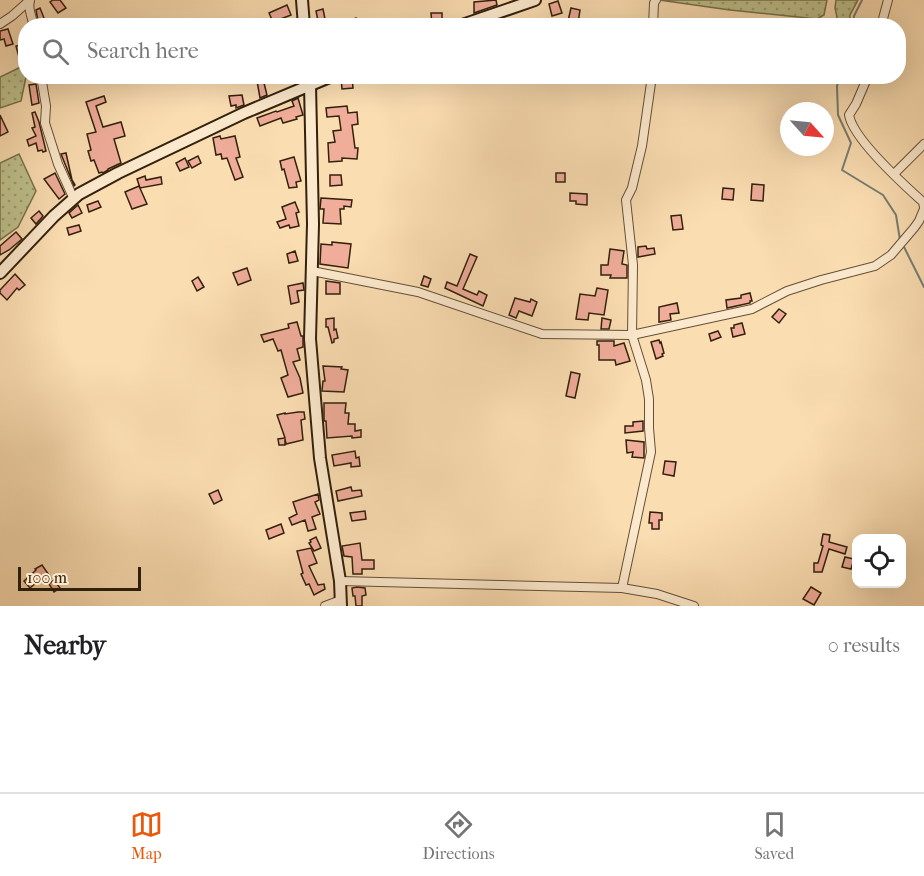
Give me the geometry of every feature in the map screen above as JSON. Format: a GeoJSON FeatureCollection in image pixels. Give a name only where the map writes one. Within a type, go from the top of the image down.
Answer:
{"type":"FeatureCollection","features":[{"type":"Feature","properties":{"kind":"street"},"geometry":{"type":"LineString","coordinates":[[0,24],[30,0]]}},
{"type":"Feature","properties":{"kind":"street"},"geometry":{"type":"LineString","coordinates":[[30,0],[28,6],[32,18]]}},
{"type":"Feature","properties":{"kind":"street"},"geometry":{"type":"LineString","coordinates":[[302,0],[303,18]]}},
{"type":"Feature","properties":{"kind":"street"},"geometry":{"type":"LineString","coordinates":[[482,18],[535,0]]}},
{"type":"Feature","properties":{"kind":"street"},"geometry":{"type":"LineString","coordinates":[[653,18],[656,0]]}},
{"type":"Feature","properties":{"kind":"street"},"geometry":{"type":"LineString","coordinates":[[883,18],[888,0]]}},
{"type":"Feature","properties":{"kind":"street"},"geometry":{"type":"LineString","coordinates":[[42,84],[45,123],[50,141],[72,195],[78,196]]}},
{"type":"Feature","properties":{"kind":"street"},"geometry":{"type":"LineString","coordinates":[[0,273],[54,216],[78,196],[118,173],[303,84]]}},
{"type":"Feature","properties":{"kind":"street"},"geometry":{"type":"LineString","coordinates":[[309,84],[314,224],[310,339],[320,458],[340,581],[341,603],[325,606]]}},
{"type":"Feature","properties":{"kind":"street"},"geometry":{"type":"LineString","coordinates":[[622,588],[651,452],[650,399],[632,335],[633,265],[627,200],[642,147],[651,84]]}},
{"type":"Feature","properties":{"kind":"street"},"geometry":{"type":"LineString","coordinates":[[312,271],[418,292],[542,334],[632,335],[752,309],[787,291],[875,266],[891,255],[919,221],[924,205],[862,140],[850,122],[849,115],[865,84]]}},
{"type":"Feature","properties":{"kind":"street"},"geometry":{"type":"LineString","coordinates":[[894,174],[924,144]]}},
{"type":"Feature","properties":{"kind":"street"},"geometry":{"type":"LineString","coordinates":[[340,581],[622,588],[657,594],[694,606]]}},
{"type":"Feature","properties":{"kind":"green space"},"geometry":{"type":"Polygon","coordinates":[[[659,0],[827,0],[824,15],[819,18],[730,10],[659,0]]]}},
{"type":"Feature","properties":{"kind":"green space"},"geometry":{"type":"Polygon","coordinates":[[[836,0],[858,0],[850,18],[836,18],[836,0]]]}},
{"type":"Feature","properties":{"kind":"green space"},"geometry":{"type":"Polygon","coordinates":[[[18,68],[18,84],[25,84],[21,101],[0,108],[0,77],[18,68]]]}},
{"type":"Feature","properties":{"kind":"green space"},"geometry":{"type":"Polygon","coordinates":[[[19,154],[36,191],[18,227],[0,240],[0,163],[19,154]]]}},
{"type":"Feature","properties":{"kind":"building"},"geometry":{"type":"Polygon","coordinates":[[[60,0],[66,8],[58,13],[50,2],[60,0]]]}},
{"type":"Feature","properties":{"kind":"building"},"geometry":{"type":"Polygon","coordinates":[[[496,0],[497,5],[474,13],[474,2],[496,0]]]}},
{"type":"Feature","properties":{"kind":"building"},"geometry":{"type":"Polygon","coordinates":[[[558,1],[562,13],[552,16],[549,4],[558,1]]]}},
{"type":"Feature","properties":{"kind":"building"},"geometry":{"type":"Polygon","coordinates":[[[287,5],[291,15],[283,18],[271,18],[269,13],[287,5]]]}},
{"type":"Feature","properties":{"kind":"building"},"geometry":{"type":"Polygon","coordinates":[[[40,8],[44,18],[38,18],[36,10],[40,8]]]}},
{"type":"Feature","properties":{"kind":"building"},"geometry":{"type":"Polygon","coordinates":[[[571,8],[580,10],[579,18],[569,18],[571,8]]]}},
{"type":"Feature","properties":{"kind":"building"},"geometry":{"type":"Polygon","coordinates":[[[323,9],[325,18],[317,18],[316,11],[323,9]]]}},
{"type":"Feature","properties":{"kind":"building"},"geometry":{"type":"Polygon","coordinates":[[[431,13],[442,13],[442,18],[431,18],[431,13]]]}},
{"type":"Feature","properties":{"kind":"building"},"geometry":{"type":"Polygon","coordinates":[[[8,29],[13,44],[6,46],[4,39],[0,40],[0,31],[8,29]]]}},
{"type":"Feature","properties":{"kind":"building"},"geometry":{"type":"Polygon","coordinates":[[[36,84],[39,103],[32,105],[29,85],[36,84]]]}},
{"type":"Feature","properties":{"kind":"building"},"geometry":{"type":"Polygon","coordinates":[[[258,84],[264,84],[267,95],[260,98],[258,84]]]}},
{"type":"Feature","properties":{"kind":"building"},"geometry":{"type":"Polygon","coordinates":[[[342,84],[353,84],[353,88],[342,89],[342,84]]]}},
{"type":"Feature","properties":{"kind":"building"},"geometry":{"type":"Polygon","coordinates":[[[242,95],[244,105],[236,108],[236,105],[231,106],[229,96],[242,95]]]}},
{"type":"Feature","properties":{"kind":"building"},"geometry":{"type":"Polygon","coordinates":[[[104,96],[106,102],[96,106],[103,127],[121,122],[125,136],[114,139],[121,163],[99,173],[88,151],[91,150],[87,134],[96,132],[86,102],[104,96]]]}},
{"type":"Feature","properties":{"kind":"building"},"geometry":{"type":"Polygon","coordinates":[[[298,98],[303,115],[283,123],[281,118],[260,126],[257,118],[294,106],[292,101],[298,98]]]}},
{"type":"Feature","properties":{"kind":"building"},"geometry":{"type":"Polygon","coordinates":[[[347,106],[348,113],[357,112],[358,124],[352,125],[355,148],[358,148],[357,159],[342,158],[342,161],[329,162],[328,143],[335,142],[333,131],[341,130],[339,116],[327,117],[326,108],[347,106]]]}},
{"type":"Feature","properties":{"kind":"building"},"geometry":{"type":"Polygon","coordinates":[[[35,112],[46,151],[43,152],[38,151],[36,143],[29,146],[27,140],[36,136],[32,128],[35,127],[32,113],[35,112]]]}},
{"type":"Feature","properties":{"kind":"building"},"geometry":{"type":"Polygon","coordinates":[[[0,115],[8,132],[0,136],[0,115]]]}},
{"type":"Feature","properties":{"kind":"building"},"geometry":{"type":"Polygon","coordinates":[[[220,136],[221,139],[235,136],[240,157],[236,158],[243,177],[235,180],[227,158],[222,159],[221,154],[216,155],[213,138],[220,136]]]}},
{"type":"Feature","properties":{"kind":"building"},"geometry":{"type":"Polygon","coordinates":[[[66,153],[75,185],[74,186],[61,154],[66,153]]]}},
{"type":"Feature","properties":{"kind":"building"},"geometry":{"type":"Polygon","coordinates":[[[198,156],[201,163],[192,168],[188,161],[198,156]]]}},
{"type":"Feature","properties":{"kind":"building"},"geometry":{"type":"Polygon","coordinates":[[[294,157],[301,181],[296,182],[297,187],[289,188],[280,161],[294,157]]]}},
{"type":"Feature","properties":{"kind":"building"},"geometry":{"type":"Polygon","coordinates":[[[185,158],[189,167],[180,171],[176,163],[185,158]]]}},
{"type":"Feature","properties":{"kind":"building"},"geometry":{"type":"Polygon","coordinates":[[[55,173],[65,194],[59,199],[44,179],[55,173]]]}},
{"type":"Feature","properties":{"kind":"building"},"geometry":{"type":"Polygon","coordinates":[[[556,173],[565,173],[565,182],[556,182],[556,173]]]}},
{"type":"Feature","properties":{"kind":"building"},"geometry":{"type":"Polygon","coordinates":[[[330,175],[341,175],[342,185],[330,186],[330,175]]]}},
{"type":"Feature","properties":{"kind":"building"},"geometry":{"type":"Polygon","coordinates":[[[145,176],[146,180],[161,177],[162,184],[140,188],[137,179],[145,176]]]}},
{"type":"Feature","properties":{"kind":"building"},"geometry":{"type":"Polygon","coordinates":[[[752,184],[764,185],[763,201],[751,200],[752,184]]]}},
{"type":"Feature","properties":{"kind":"building"},"geometry":{"type":"Polygon","coordinates":[[[139,186],[147,204],[132,209],[125,192],[139,186]]]}},
{"type":"Feature","properties":{"kind":"building"},"geometry":{"type":"Polygon","coordinates":[[[723,188],[734,189],[733,200],[722,199],[723,188]]]}},
{"type":"Feature","properties":{"kind":"building"},"geometry":{"type":"Polygon","coordinates":[[[570,193],[587,194],[587,205],[570,201],[570,193]]]}},
{"type":"Feature","properties":{"kind":"building"},"geometry":{"type":"Polygon","coordinates":[[[321,198],[352,200],[351,207],[344,206],[344,209],[340,209],[341,224],[323,223],[324,209],[320,209],[321,198]]]}},
{"type":"Feature","properties":{"kind":"building"},"geometry":{"type":"Polygon","coordinates":[[[98,201],[101,207],[89,212],[87,205],[98,201]]]}},
{"type":"Feature","properties":{"kind":"building"},"geometry":{"type":"Polygon","coordinates":[[[295,202],[299,212],[296,213],[299,226],[290,228],[289,225],[280,228],[277,222],[286,219],[282,207],[295,202]]]}},
{"type":"Feature","properties":{"kind":"building"},"geometry":{"type":"Polygon","coordinates":[[[78,205],[82,213],[72,218],[69,213],[78,205]]]}},
{"type":"Feature","properties":{"kind":"building"},"geometry":{"type":"Polygon","coordinates":[[[39,211],[43,216],[36,224],[31,218],[39,211]]]}},
{"type":"Feature","properties":{"kind":"building"},"geometry":{"type":"Polygon","coordinates":[[[681,215],[683,229],[673,230],[671,216],[681,215]]]}},
{"type":"Feature","properties":{"kind":"building"},"geometry":{"type":"Polygon","coordinates":[[[79,225],[81,231],[69,235],[67,228],[79,225]]]}},
{"type":"Feature","properties":{"kind":"building"},"geometry":{"type":"Polygon","coordinates":[[[16,232],[22,239],[0,255],[0,246],[16,232]]]}},
{"type":"Feature","properties":{"kind":"building"},"geometry":{"type":"Polygon","coordinates":[[[332,242],[351,244],[348,268],[320,264],[321,244],[332,245],[332,242]]]}},
{"type":"Feature","properties":{"kind":"building"},"geometry":{"type":"Polygon","coordinates":[[[646,246],[647,249],[654,248],[655,254],[638,257],[638,247],[646,246]]]}},
{"type":"Feature","properties":{"kind":"building"},"geometry":{"type":"Polygon","coordinates":[[[610,249],[624,251],[622,264],[627,265],[627,278],[610,278],[611,275],[601,275],[601,265],[608,265],[610,249]]]}},
{"type":"Feature","properties":{"kind":"building"},"geometry":{"type":"Polygon","coordinates":[[[295,251],[298,261],[289,263],[287,254],[295,251]]]}},
{"type":"Feature","properties":{"kind":"building"},"geometry":{"type":"Polygon","coordinates":[[[470,254],[477,257],[463,289],[477,295],[479,291],[487,295],[483,306],[445,288],[447,282],[457,286],[470,254]]]}},
{"type":"Feature","properties":{"kind":"building"},"geometry":{"type":"Polygon","coordinates":[[[247,268],[251,280],[238,285],[233,273],[247,268]]]}},
{"type":"Feature","properties":{"kind":"building"},"geometry":{"type":"Polygon","coordinates":[[[15,274],[25,285],[19,290],[17,288],[7,300],[0,290],[15,274]]]}},
{"type":"Feature","properties":{"kind":"building"},"geometry":{"type":"Polygon","coordinates":[[[424,276],[431,279],[428,287],[421,285],[424,276]]]}},
{"type":"Feature","properties":{"kind":"building"},"geometry":{"type":"Polygon","coordinates":[[[198,277],[204,287],[197,291],[192,281],[198,277]]]}},
{"type":"Feature","properties":{"kind":"building"},"geometry":{"type":"Polygon","coordinates":[[[326,281],[340,283],[340,294],[326,294],[326,281]]]}},
{"type":"Feature","properties":{"kind":"building"},"geometry":{"type":"Polygon","coordinates":[[[303,283],[304,290],[297,291],[299,302],[291,304],[288,286],[303,283]]]}},
{"type":"Feature","properties":{"kind":"building"},"geometry":{"type":"Polygon","coordinates":[[[597,288],[608,290],[604,315],[589,313],[588,320],[576,319],[580,294],[595,296],[597,288]]]}},
{"type":"Feature","properties":{"kind":"building"},"geometry":{"type":"Polygon","coordinates":[[[750,293],[752,301],[750,303],[727,308],[726,300],[741,298],[741,295],[750,293]]]}},
{"type":"Feature","properties":{"kind":"building"},"geometry":{"type":"Polygon","coordinates":[[[515,298],[530,302],[531,299],[537,302],[532,316],[519,311],[516,318],[509,315],[515,298]]]}},
{"type":"Feature","properties":{"kind":"building"},"geometry":{"type":"Polygon","coordinates":[[[677,303],[679,313],[670,314],[671,320],[659,322],[659,307],[677,303]]]}},
{"type":"Feature","properties":{"kind":"building"},"geometry":{"type":"Polygon","coordinates":[[[779,309],[786,314],[779,323],[772,317],[779,309]]]}},
{"type":"Feature","properties":{"kind":"building"},"geometry":{"type":"Polygon","coordinates":[[[334,318],[334,330],[336,329],[338,338],[332,343],[328,327],[326,327],[326,319],[334,318]]]}},
{"type":"Feature","properties":{"kind":"building"},"geometry":{"type":"Polygon","coordinates":[[[602,318],[611,320],[609,329],[601,329],[602,318]]]}},
{"type":"Feature","properties":{"kind":"building"},"geometry":{"type":"Polygon","coordinates":[[[297,322],[301,336],[303,336],[303,347],[297,349],[300,360],[293,362],[303,393],[288,397],[281,378],[288,375],[281,350],[278,351],[273,339],[264,342],[261,335],[289,328],[288,324],[297,322]]]}},
{"type":"Feature","properties":{"kind":"building"},"geometry":{"type":"Polygon","coordinates":[[[742,323],[745,334],[733,337],[731,328],[742,323]]]}},
{"type":"Feature","properties":{"kind":"building"},"geometry":{"type":"Polygon","coordinates":[[[718,331],[721,337],[711,341],[709,334],[718,331]]]}},
{"type":"Feature","properties":{"kind":"building"},"geometry":{"type":"Polygon","coordinates":[[[659,340],[664,353],[656,359],[651,342],[659,340]]]}},
{"type":"Feature","properties":{"kind":"building"},"geometry":{"type":"Polygon","coordinates":[[[597,341],[614,341],[614,346],[624,343],[630,361],[616,365],[615,360],[599,360],[597,341]]]}},
{"type":"Feature","properties":{"kind":"building"},"geometry":{"type":"Polygon","coordinates":[[[323,366],[342,367],[341,369],[348,370],[344,392],[322,391],[323,381],[325,381],[323,366]]]}},
{"type":"Feature","properties":{"kind":"building"},"geometry":{"type":"Polygon","coordinates":[[[571,372],[580,374],[575,398],[566,396],[571,372]]]}},
{"type":"Feature","properties":{"kind":"building"},"geometry":{"type":"Polygon","coordinates":[[[324,403],[346,403],[345,413],[349,413],[348,424],[355,424],[355,431],[361,430],[361,437],[327,438],[324,403]]]}},
{"type":"Feature","properties":{"kind":"building"},"geometry":{"type":"Polygon","coordinates":[[[304,412],[305,419],[301,420],[303,440],[286,444],[285,439],[285,445],[279,445],[278,439],[285,438],[277,415],[304,412]]]}},
{"type":"Feature","properties":{"kind":"building"},"geometry":{"type":"Polygon","coordinates":[[[643,421],[643,431],[625,433],[625,426],[633,426],[633,422],[643,421]]]}},
{"type":"Feature","properties":{"kind":"building"},"geometry":{"type":"Polygon","coordinates":[[[626,440],[644,442],[644,458],[632,457],[633,452],[627,453],[626,440]]]}},
{"type":"Feature","properties":{"kind":"building"},"geometry":{"type":"Polygon","coordinates":[[[355,451],[356,458],[359,457],[360,466],[351,467],[351,463],[334,466],[332,455],[355,451]]]}},
{"type":"Feature","properties":{"kind":"building"},"geometry":{"type":"Polygon","coordinates":[[[665,461],[676,462],[674,476],[663,474],[665,461]]]}},
{"type":"Feature","properties":{"kind":"building"},"geometry":{"type":"Polygon","coordinates":[[[351,487],[352,491],[361,490],[362,496],[338,501],[336,491],[351,487]]]}},
{"type":"Feature","properties":{"kind":"building"},"geometry":{"type":"Polygon","coordinates":[[[218,490],[222,500],[214,504],[209,494],[218,490]]]}},
{"type":"Feature","properties":{"kind":"building"},"geometry":{"type":"Polygon","coordinates":[[[318,494],[319,500],[315,502],[320,514],[312,517],[316,529],[308,531],[305,520],[292,525],[289,518],[297,514],[293,502],[318,494]]]}},
{"type":"Feature","properties":{"kind":"building"},"geometry":{"type":"Polygon","coordinates":[[[365,511],[366,519],[352,521],[350,513],[365,511]]]}},
{"type":"Feature","properties":{"kind":"building"},"geometry":{"type":"Polygon","coordinates":[[[650,512],[662,513],[659,529],[652,529],[652,523],[649,523],[650,512]]]}},
{"type":"Feature","properties":{"kind":"building"},"geometry":{"type":"Polygon","coordinates":[[[281,524],[284,533],[269,539],[266,530],[281,524]]]}},
{"type":"Feature","properties":{"kind":"building"},"geometry":{"type":"Polygon","coordinates":[[[823,534],[830,535],[829,542],[847,547],[845,554],[829,549],[822,572],[814,572],[814,563],[818,563],[823,546],[821,545],[823,534]]]}},
{"type":"Feature","properties":{"kind":"building"},"geometry":{"type":"Polygon","coordinates":[[[316,537],[321,548],[314,551],[309,543],[316,537]]]}},
{"type":"Feature","properties":{"kind":"building"},"geometry":{"type":"Polygon","coordinates":[[[360,543],[362,560],[374,560],[374,569],[362,569],[362,574],[353,574],[352,557],[344,556],[342,546],[360,543]]]}},
{"type":"Feature","properties":{"kind":"building"},"geometry":{"type":"Polygon","coordinates":[[[311,548],[317,563],[309,566],[318,585],[324,584],[325,589],[314,595],[301,574],[303,573],[297,551],[311,548]]]}},
{"type":"Feature","properties":{"kind":"building"},"geometry":{"type":"Polygon","coordinates":[[[845,557],[852,559],[851,569],[842,567],[845,557]]]}},
{"type":"Feature","properties":{"kind":"building"},"geometry":{"type":"Polygon","coordinates":[[[42,565],[51,578],[45,582],[42,578],[30,588],[24,581],[42,565]]]}},
{"type":"Feature","properties":{"kind":"building"},"geometry":{"type":"Polygon","coordinates":[[[54,580],[60,588],[54,592],[49,584],[54,580]]]}},
{"type":"Feature","properties":{"kind":"building"},"geometry":{"type":"Polygon","coordinates":[[[811,587],[821,593],[814,605],[803,599],[811,587]]]}},
{"type":"Feature","properties":{"kind":"building"},"geometry":{"type":"Polygon","coordinates":[[[352,588],[365,588],[366,595],[362,596],[362,606],[356,606],[355,596],[353,596],[352,588]]]}},
{"type":"Feature","properties":{"kind":"waterway"},"geometry":{"type":"LineString","coordinates":[[854,18],[862,0]]}},
{"type":"Feature","properties":{"kind":"waterway"},"geometry":{"type":"LineString","coordinates":[[838,84],[838,115],[851,143],[842,170],[883,195],[896,215],[900,240]]}},
{"type":"Feature","properties":{"kind":"waterway"},"geometry":{"type":"LineString","coordinates":[[903,245],[924,287]]}}]}
